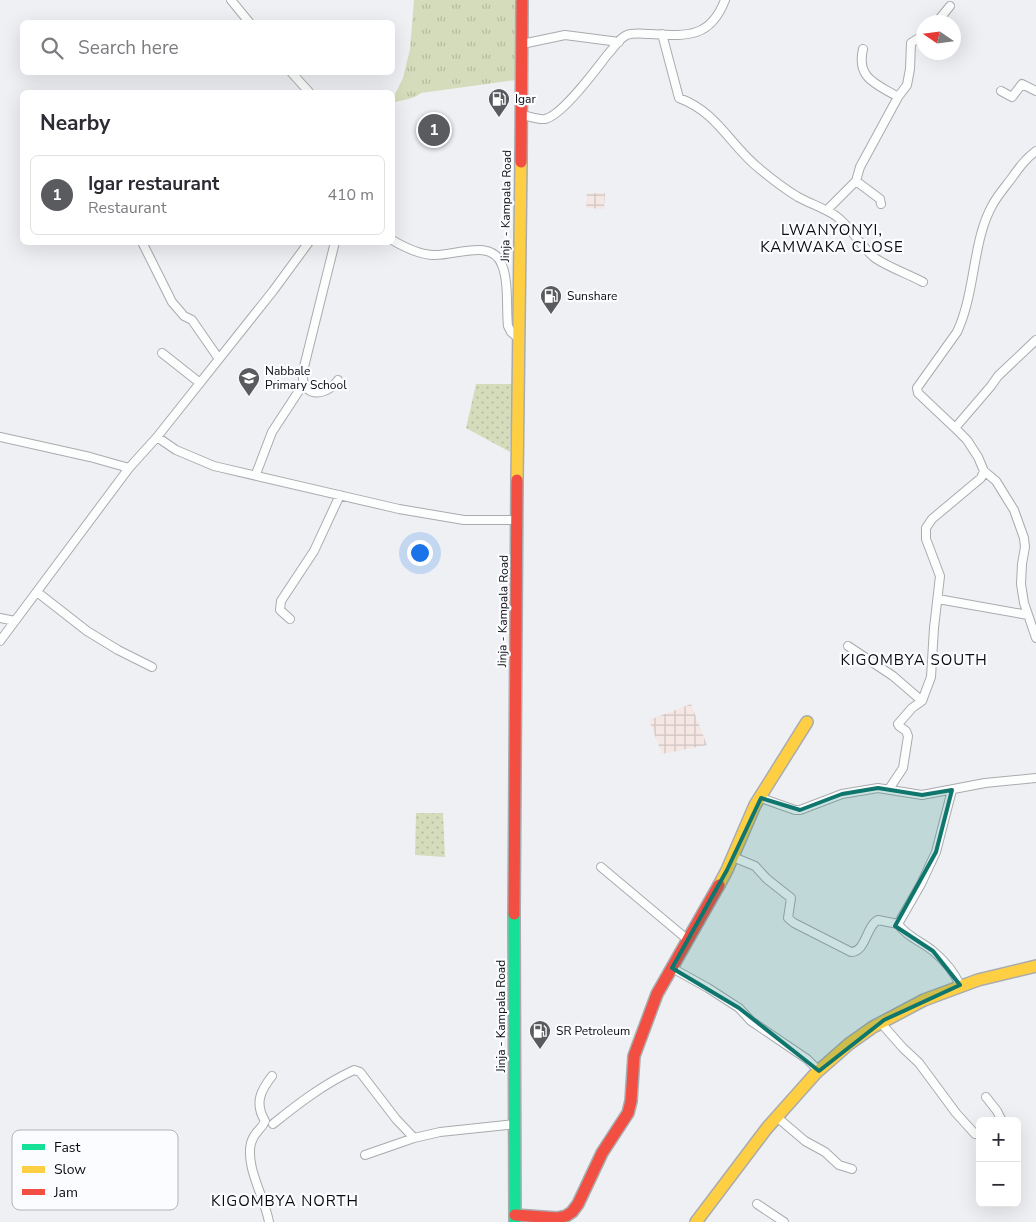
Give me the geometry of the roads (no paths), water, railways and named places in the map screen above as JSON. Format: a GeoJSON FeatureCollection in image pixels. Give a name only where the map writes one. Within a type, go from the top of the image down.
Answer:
{"type":"FeatureCollection","features":[{"type":"Feature","properties":{"kind":"main road","name":"Jinja - Kampala Road"},"geometry":{"type":"LineString","coordinates":[[515,1218],[514,831],[522,0]]}},
{"type":"Feature","properties":{"kind":"main road"},"geometry":{"type":"LineString","coordinates":[[515,1218],[557,1218],[566,1216],[578,1204],[602,1154],[628,1113],[631,1101],[632,1070],[639,1039],[657,994],[733,857],[750,815],[807,722]]}},
{"type":"Feature","properties":{"kind":"main road"},"geometry":{"type":"LineString","coordinates":[[696,1222],[719,1195],[761,1136],[824,1064],[880,1022],[932,995],[960,985],[1036,966]]}},
{"type":"Feature","properties":{"kind":"street"},"geometry":{"type":"LineString","coordinates":[[231,0],[247,20]]}},
{"type":"Feature","properties":{"kind":"street"},"geometry":{"type":"LineString","coordinates":[[522,115],[542,120],[550,117],[580,89],[618,42],[627,35],[691,34],[712,24],[721,11],[725,0]]}},
{"type":"Feature","properties":{"kind":"street"},"geometry":{"type":"LineString","coordinates":[[943,15],[950,6]]}},
{"type":"Feature","properties":{"kind":"street"},"geometry":{"type":"LineString","coordinates":[[662,34],[679,98],[694,104],[711,116],[738,149],[761,170],[793,194],[827,210],[848,227],[874,257],[923,282]]}},
{"type":"Feature","properties":{"kind":"street"},"geometry":{"type":"LineString","coordinates":[[522,44],[565,35],[618,42]]}},
{"type":"Feature","properties":{"kind":"street"},"geometry":{"type":"LineString","coordinates":[[827,210],[856,181],[860,166],[898,97],[907,85],[911,43],[916,40]]}},
{"type":"Feature","properties":{"kind":"street"},"geometry":{"type":"LineString","coordinates":[[863,49],[861,57],[864,72],[872,83],[898,97]]}},
{"type":"Feature","properties":{"kind":"street"},"geometry":{"type":"LineString","coordinates":[[294,75],[307,90]]}},
{"type":"Feature","properties":{"kind":"street"},"geometry":{"type":"LineString","coordinates":[[1002,91],[1012,97],[1022,84],[1036,90]]}},
{"type":"Feature","properties":{"kind":"street"},"geometry":{"type":"LineString","coordinates":[[1036,151],[1026,158],[993,203],[984,224],[969,298],[961,323],[957,332],[917,388],[918,393],[967,440],[984,471],[996,481],[1009,499],[1024,538],[1025,547],[1022,564],[1024,603],[1036,638]]}},
{"type":"Feature","properties":{"kind":"street"},"geometry":{"type":"LineString","coordinates":[[856,181],[880,199],[881,204]]}},
{"type":"Feature","properties":{"kind":"street"},"geometry":{"type":"LineString","coordinates":[[395,242],[411,250],[431,255],[472,250],[492,252],[502,264],[505,276],[508,326],[511,332],[518,338]]}},
{"type":"Feature","properties":{"kind":"street"},"geometry":{"type":"LineString","coordinates":[[144,245],[172,302],[184,316],[192,320],[219,359]]}},
{"type":"Feature","properties":{"kind":"street"},"geometry":{"type":"LineString","coordinates":[[0,641],[129,468],[157,437],[307,245]]}},
{"type":"Feature","properties":{"kind":"street"},"geometry":{"type":"LineString","coordinates":[[335,245],[302,372],[306,388],[314,391],[326,392],[333,388],[338,380]]}},
{"type":"Feature","properties":{"kind":"street"},"geometry":{"type":"LineString","coordinates":[[955,428],[998,376],[1036,340]]}},
{"type":"Feature","properties":{"kind":"street"},"geometry":{"type":"LineString","coordinates":[[162,353],[200,383]]}},
{"type":"Feature","properties":{"kind":"street"},"geometry":{"type":"LineString","coordinates":[[256,474],[272,432],[304,383]]}},
{"type":"Feature","properties":{"kind":"street"},"geometry":{"type":"LineString","coordinates":[[0,437],[90,457],[129,468]]}},
{"type":"Feature","properties":{"kind":"street"},"geometry":{"type":"LineString","coordinates":[[157,437],[176,450],[214,466],[256,474],[399,509],[464,520],[518,520]]}},
{"type":"Feature","properties":{"kind":"street"},"geometry":{"type":"LineString","coordinates":[[889,789],[903,768],[908,733],[898,724],[912,708],[922,701],[931,677],[940,576],[926,539],[926,528],[932,519],[981,478],[984,471]]}},
{"type":"Feature","properties":{"kind":"street"},"geometry":{"type":"LineString","coordinates":[[290,619],[280,610],[281,601],[314,550],[340,495]]}},
{"type":"Feature","properties":{"kind":"street"},"geometry":{"type":"LineString","coordinates":[[37,592],[87,631],[152,667]]}},
{"type":"Feature","properties":{"kind":"street"},"geometry":{"type":"LineString","coordinates":[[938,599],[1028,615]]}},
{"type":"Feature","properties":{"kind":"street"},"geometry":{"type":"LineString","coordinates":[[0,618],[15,621]]}},
{"type":"Feature","properties":{"kind":"street"},"geometry":{"type":"LineString","coordinates":[[848,646],[893,676],[922,701]]}},
{"type":"Feature","properties":{"kind":"street"},"geometry":{"type":"LineString","coordinates":[[761,798],[794,810],[800,810],[842,794],[878,788],[922,795],[985,783],[1036,778]]}},
{"type":"Feature","properties":{"kind":"street"},"geometry":{"type":"LineString","coordinates":[[898,924],[927,873],[936,852],[947,816],[952,790]]}},
{"type":"Feature","properties":{"kind":"street"},"geometry":{"type":"LineString","coordinates":[[733,857],[755,866],[767,879],[791,898],[788,918],[794,924],[851,952],[860,949],[873,923],[878,920],[898,924],[902,930],[933,951],[955,975],[960,985]]}},
{"type":"Feature","properties":{"kind":"street"},"geometry":{"type":"LineString","coordinates":[[602,868],[688,940]]}},
{"type":"Feature","properties":{"kind":"street"},"geometry":{"type":"LineString","coordinates":[[672,968],[739,1008],[750,1021],[807,1059],[819,1071]]}},
{"type":"Feature","properties":{"kind":"street"},"geometry":{"type":"LineString","coordinates":[[880,1022],[903,1048],[920,1063],[956,1113],[976,1134]]}},
{"type":"Feature","properties":{"kind":"street"},"geometry":{"type":"LineString","coordinates":[[273,1124],[331,1081],[354,1070],[360,1072],[396,1119],[414,1138]]}},
{"type":"Feature","properties":{"kind":"street"},"geometry":{"type":"LineString","coordinates":[[269,1222],[254,1173],[250,1145],[255,1132],[263,1126],[265,1121],[259,1097],[264,1086],[272,1076]]}},
{"type":"Feature","properties":{"kind":"street"},"geometry":{"type":"LineString","coordinates":[[986,1097],[1000,1117]]}},
{"type":"Feature","properties":{"kind":"street"},"geometry":{"type":"LineString","coordinates":[[778,1118],[805,1141],[825,1152],[839,1165],[852,1169]]}},
{"type":"Feature","properties":{"kind":"street"},"geometry":{"type":"LineString","coordinates":[[365,1155],[414,1138],[453,1130],[516,1124]]}},
{"type":"Feature","properties":{"kind":"street"},"geometry":{"type":"LineString","coordinates":[[756,1204],[784,1222]]}},
{"type":"Feature","properties":{"kind":"place","name":"Igar"},"geometry":{"type":"Point","coordinates":[499,118]}},
{"type":"Feature","properties":{"kind":"place","name":"Igar restaurant"},"geometry":{"type":"Point","coordinates":[434,130]}},
{"type":"Feature","properties":{"kind":"place","name":"Sunshare"},"geometry":{"type":"Point","coordinates":[551,315]}},
{"type":"Feature","properties":{"kind":"place","name":"Nabbale Primary School"},"geometry":{"type":"Point","coordinates":[249,397]}},
{"type":"Feature","properties":{"kind":"place","name":"SR Petroleum"},"geometry":{"type":"Point","coordinates":[540,1050]}},
{"type":"Feature","properties":{"kind":"district","name":"LWANYONYI, KAMWAKA CLOSE"},"geometry":{"type":"Point","coordinates":[832,238]}},
{"type":"Feature","properties":{"kind":"district","name":"KIGOMBYA SOUTH"},"geometry":{"type":"Point","coordinates":[914,660]}},
{"type":"Feature","properties":{"kind":"district","name":"KIGOMBYA NORTH"},"geometry":{"type":"Point","coordinates":[285,1201]}}]}
